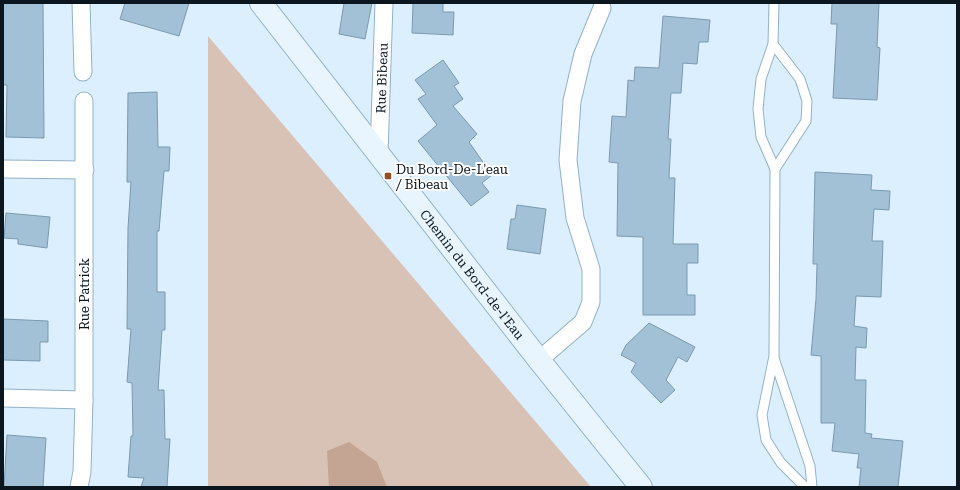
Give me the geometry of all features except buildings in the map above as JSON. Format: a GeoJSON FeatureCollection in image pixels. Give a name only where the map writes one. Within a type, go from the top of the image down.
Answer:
{"type":"FeatureCollection","features":[{"type":"Feature","properties":{"kind":"street"},"geometry":{"type":"LineString","coordinates":[[81,3],[83,72]]}},
{"type":"Feature","properties":{"kind":"street","name":"Chemin du Bord-de-l'Eau"},"geometry":{"type":"LineString","coordinates":[[261,3],[539,360],[641,487]]}},
{"type":"Feature","properties":{"kind":"street","name":"Rue Bibeau"},"geometry":{"type":"LineString","coordinates":[[379,154],[384,3]]}},
{"type":"Feature","properties":{"kind":"street"},"geometry":{"type":"LineString","coordinates":[[539,360],[583,322],[591,302],[591,269],[575,218],[568,160],[572,101],[583,54],[602,8]]}},
{"type":"Feature","properties":{"kind":"street","name":"Rue Patrick"},"geometry":{"type":"LineString","coordinates":[[79,487],[82,472],[84,400],[84,101]]}},
{"type":"Feature","properties":{"kind":"street"},"geometry":{"type":"LineString","coordinates":[[3,168],[85,170]]}},
{"type":"Feature","properties":{"kind":"street"},"geometry":{"type":"LineString","coordinates":[[3,398],[84,400]]}},
{"type":"Feature","properties":{"kind":"lane"},"geometry":{"type":"LineString","coordinates":[[774,3],[773,44],[761,79],[758,109],[761,137],[775,169],[774,356],[762,415],[766,440],[781,463],[806,487]]}},
{"type":"Feature","properties":{"kind":"lane"},"geometry":{"type":"LineString","coordinates":[[773,44],[800,79],[807,101],[806,121],[775,169]]}},
{"type":"Feature","properties":{"kind":"lane"},"geometry":{"type":"LineString","coordinates":[[774,356],[810,466],[812,487]]}},
{"type":"Feature","properties":{"kind":"shaded area"},"geometry":{"type":"Polygon","coordinates":[[[208,36],[591,487],[208,487],[208,36]]]}},
{"type":"Feature","properties":{"kind":"shaded area"},"geometry":{"type":"Polygon","coordinates":[[[349,442],[377,462],[387,487],[329,487],[327,451],[349,442]]]}},
{"type":"Feature","properties":{"kind":"place","name":"Du Bord-De-L'eau / Bibeau"},"geometry":{"type":"Point","coordinates":[388,176]}}]}
